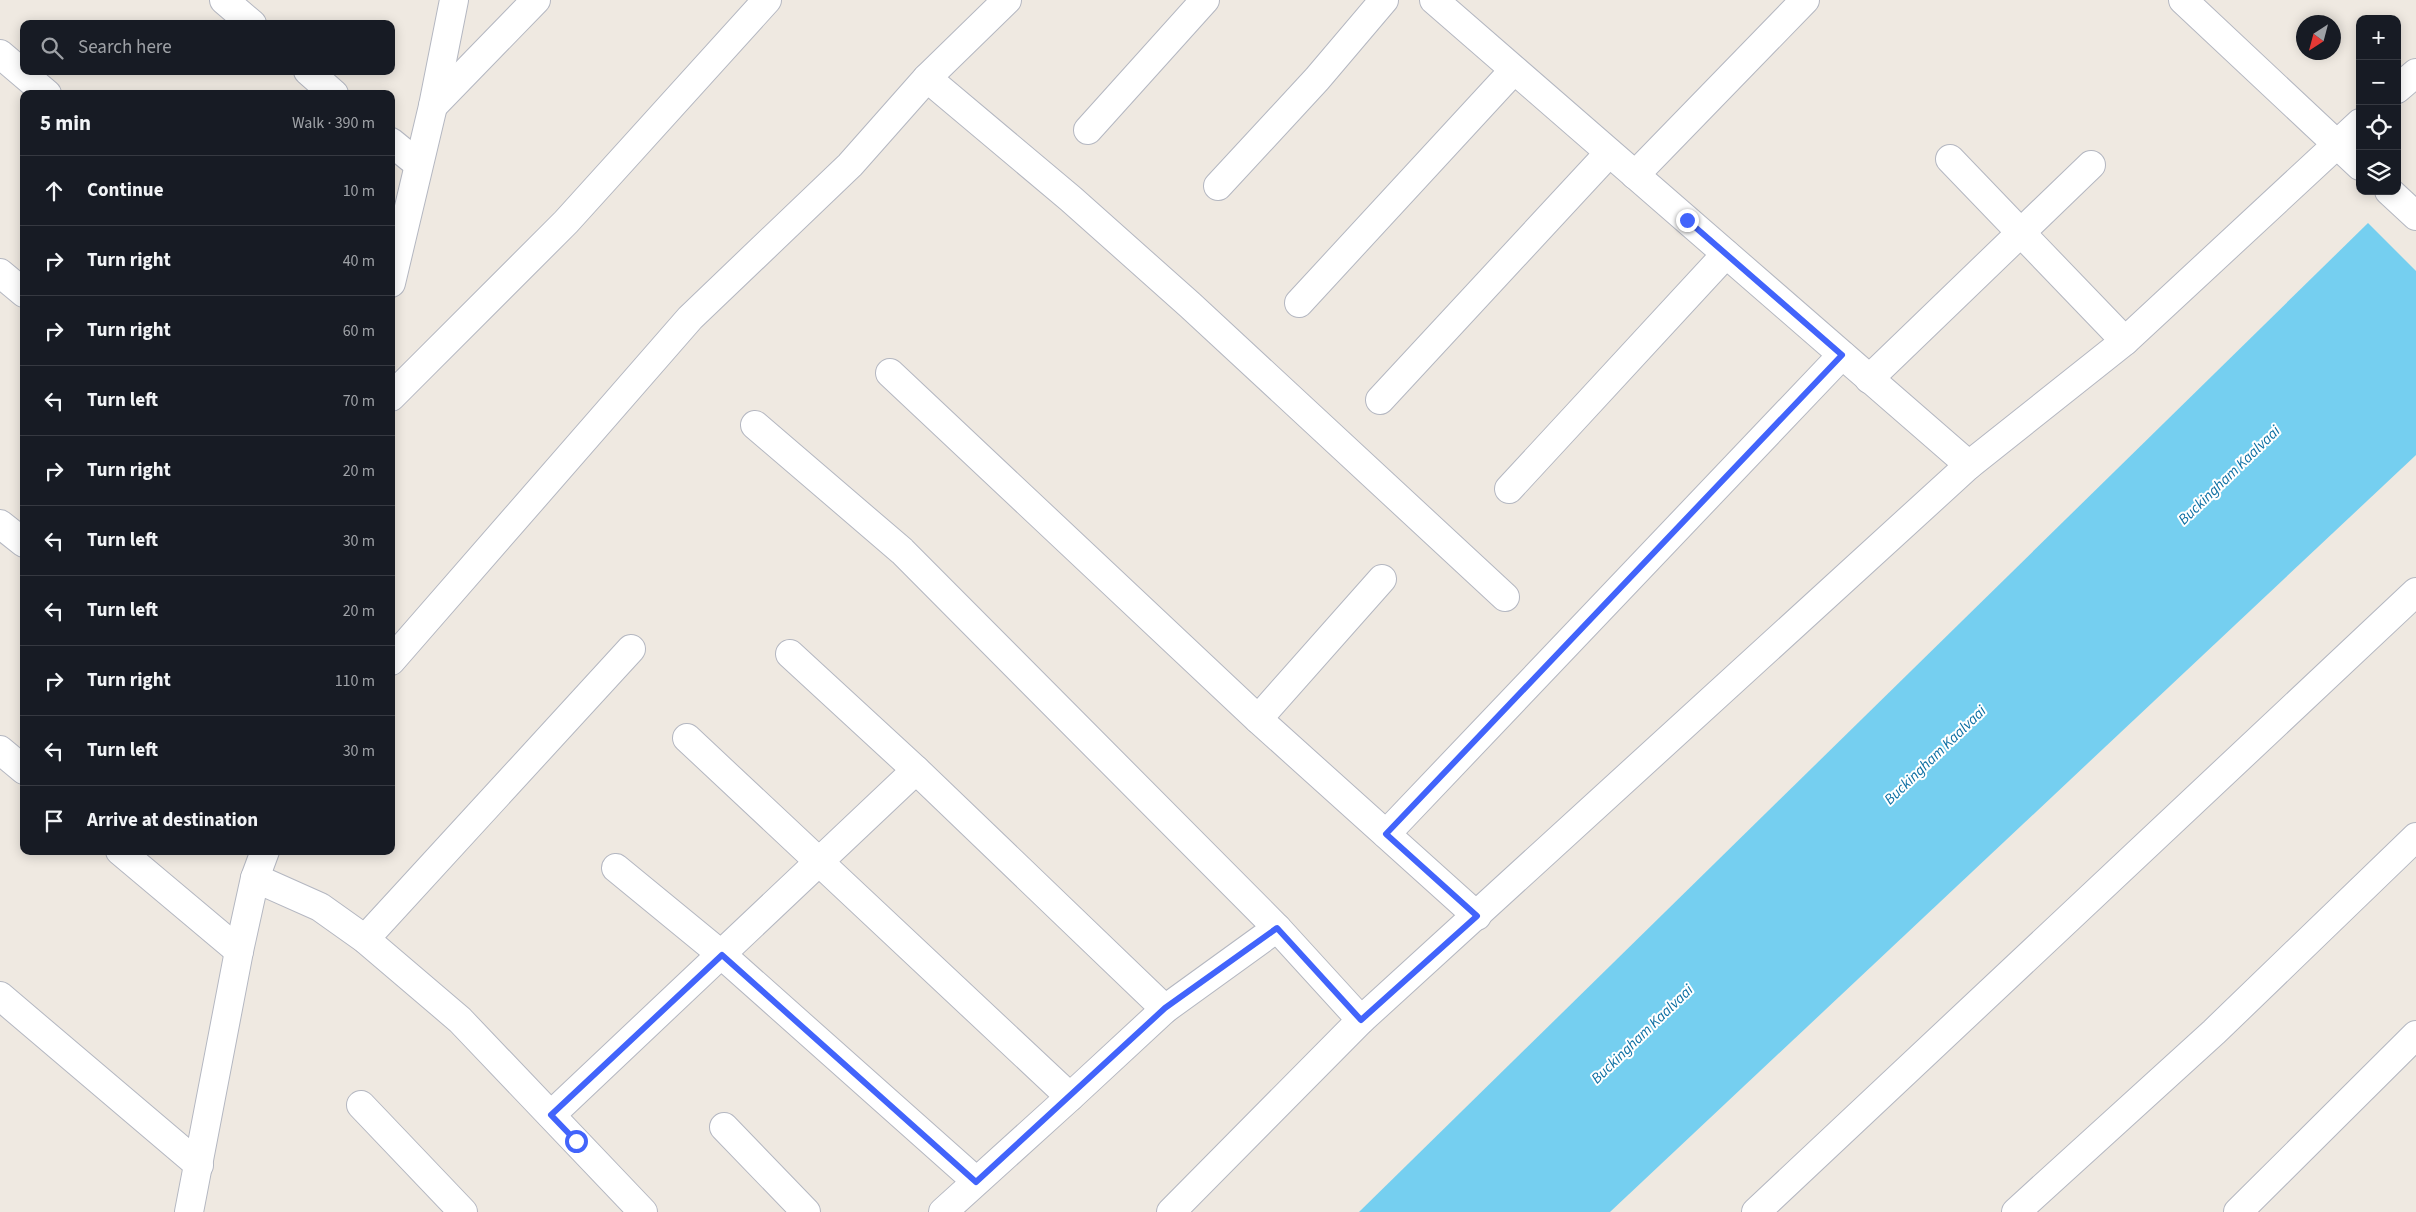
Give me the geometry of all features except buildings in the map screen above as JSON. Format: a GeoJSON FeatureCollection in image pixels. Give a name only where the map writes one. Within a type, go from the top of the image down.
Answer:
{"type":"FeatureCollection","features":[{"type":"Feature","properties":{"kind":"street"},"geometry":{"type":"LineString","coordinates":[[224,0],[247,20]]}},
{"type":"Feature","properties":{"kind":"street"},"geometry":{"type":"LineString","coordinates":[[395,265],[433,106],[454,0]]}},
{"type":"Feature","properties":{"kind":"street"},"geometry":{"type":"LineString","coordinates":[[433,106],[536,0]]}},
{"type":"Feature","properties":{"kind":"street"},"geometry":{"type":"LineString","coordinates":[[395,393],[566,222],[768,0]]}},
{"type":"Feature","properties":{"kind":"street"},"geometry":{"type":"LineString","coordinates":[[395,656],[690,318],[850,166],[927,78],[1007,0]]}},
{"type":"Feature","properties":{"kind":"street"},"geometry":{"type":"LineString","coordinates":[[1088,130],[1205,0]]}},
{"type":"Feature","properties":{"kind":"street"},"geometry":{"type":"LineString","coordinates":[[1218,186],[1317,79],[1384,0]]}},
{"type":"Feature","properties":{"kind":"street"},"geometry":{"type":"LineString","coordinates":[[1434,0],[1969,465]]}},
{"type":"Feature","properties":{"kind":"street"},"geometry":{"type":"LineString","coordinates":[[1635,175],[1805,0]]}},
{"type":"Feature","properties":{"kind":"street"},"geometry":{"type":"LineString","coordinates":[[2183,0],[2356,162]]}},
{"type":"Feature","properties":{"kind":"street"},"geometry":{"type":"LineString","coordinates":[[0,54],[20,71]]}},
{"type":"Feature","properties":{"kind":"street"},"geometry":{"type":"LineString","coordinates":[[1299,303],[1514,70]]}},
{"type":"Feature","properties":{"kind":"street"},"geometry":{"type":"LineString","coordinates":[[2401,86],[2416,73]]}},
{"type":"Feature","properties":{"kind":"street"},"geometry":{"type":"LineString","coordinates":[[25,75],[42,90]]}},
{"type":"Feature","properties":{"kind":"street"},"geometry":{"type":"LineString","coordinates":[[313,75],[329,90]]}},
{"type":"Feature","properties":{"kind":"street"},"geometry":{"type":"LineString","coordinates":[[927,78],[1183,298],[1505,597]]}},
{"type":"Feature","properties":{"kind":"street"},"geometry":{"type":"LineString","coordinates":[[1171,1212],[1361,1020],[1969,465],[2124,341],[2356,127]]}},
{"type":"Feature","properties":{"kind":"street"},"geometry":{"type":"LineString","coordinates":[[395,145],[418,164]]}},
{"type":"Feature","properties":{"kind":"street"},"geometry":{"type":"LineString","coordinates":[[1380,400],[1609,153]]}},
{"type":"Feature","properties":{"kind":"street"},"geometry":{"type":"LineString","coordinates":[[1950,159],[2124,341]]}},
{"type":"Feature","properties":{"kind":"street"},"geometry":{"type":"LineString","coordinates":[[1869,379],[2091,165]]}},
{"type":"Feature","properties":{"kind":"street"},"geometry":{"type":"LineString","coordinates":[[1509,489],[1726,254]]}},
{"type":"Feature","properties":{"kind":"street"},"geometry":{"type":"LineString","coordinates":[[0,273],[20,290]]}},
{"type":"Feature","properties":{"kind":"street"},"geometry":{"type":"LineString","coordinates":[[1386,834],[1842,355]]}},
{"type":"Feature","properties":{"kind":"street"},"geometry":{"type":"LineString","coordinates":[[890,373],[1258,719],[1477,916]]}},
{"type":"Feature","properties":{"kind":"street"},"geometry":{"type":"LineString","coordinates":[[755,424],[902,551],[1277,928],[1361,1020]]}},
{"type":"Feature","properties":{"kind":"street"},"geometry":{"type":"LineString","coordinates":[[0,524],[20,540]]}},
{"type":"Feature","properties":{"kind":"street"},"geometry":{"type":"LineString","coordinates":[[1258,719],[1382,579]]}},
{"type":"Feature","properties":{"kind":"street"},"geometry":{"type":"LineString","coordinates":[[1756,1212],[2416,592]]}},
{"type":"Feature","properties":{"kind":"street"},"geometry":{"type":"LineString","coordinates":[[364,939],[631,649]]}},
{"type":"Feature","properties":{"kind":"street"},"geometry":{"type":"LineString","coordinates":[[790,654],[916,770],[1165,1008]]}},
{"type":"Feature","properties":{"kind":"street"},"geometry":{"type":"LineString","coordinates":[[687,738],[1070,1097]]}},
{"type":"Feature","properties":{"kind":"street"},"geometry":{"type":"LineString","coordinates":[[0,750],[20,767]]}},
{"type":"Feature","properties":{"kind":"street"},"geometry":{"type":"LineString","coordinates":[[551,1115],[916,770]]}},
{"type":"Feature","properties":{"kind":"street"},"geometry":{"type":"LineString","coordinates":[[2016,1212],[2214,1032],[2416,837]]}},
{"type":"Feature","properties":{"kind":"street"},"geometry":{"type":"LineString","coordinates":[[125,855],[239,951]]}},
{"type":"Feature","properties":{"kind":"street"},"geometry":{"type":"LineString","coordinates":[[190,1212],[239,951],[255,878],[264,855]]}},
{"type":"Feature","properties":{"kind":"street"},"geometry":{"type":"LineString","coordinates":[[616,868],[722,955],[976,1182]]}},
{"type":"Feature","properties":{"kind":"street"},"geometry":{"type":"LineString","coordinates":[[255,878],[320,907],[364,939],[465,1025],[644,1212]]}},
{"type":"Feature","properties":{"kind":"street"},"geometry":{"type":"LineString","coordinates":[[943,1212],[1165,1008],[1277,928]]}},
{"type":"Feature","properties":{"kind":"street"},"geometry":{"type":"LineString","coordinates":[[0,996],[198,1164]]}},
{"type":"Feature","properties":{"kind":"street"},"geometry":{"type":"LineString","coordinates":[[2238,1212],[2416,1035]]}},
{"type":"Feature","properties":{"kind":"street"},"geometry":{"type":"LineString","coordinates":[[362,1105],[464,1212]]}},
{"type":"Feature","properties":{"kind":"street"},"geometry":{"type":"LineString","coordinates":[[724,1127],[806,1212]]}},
{"type":"Feature","properties":{"kind":"water","name":"Buckingham Kaalvaai"},"geometry":{"type":"Polygon","coordinates":[[[2368,223],[2416,271],[2416,455],[1610,1212],[1359,1212],[2368,223]]]}},
{"type":"Feature","properties":{"kind":"route"},"geometry":{"type":"LineString","coordinates":[[576,1141],[551,1115],[722,955],[976,1182],[1165,1008],[1277,928],[1361,1020],[1477,916],[1386,834],[1842,355],[1687,220]]}}]}
